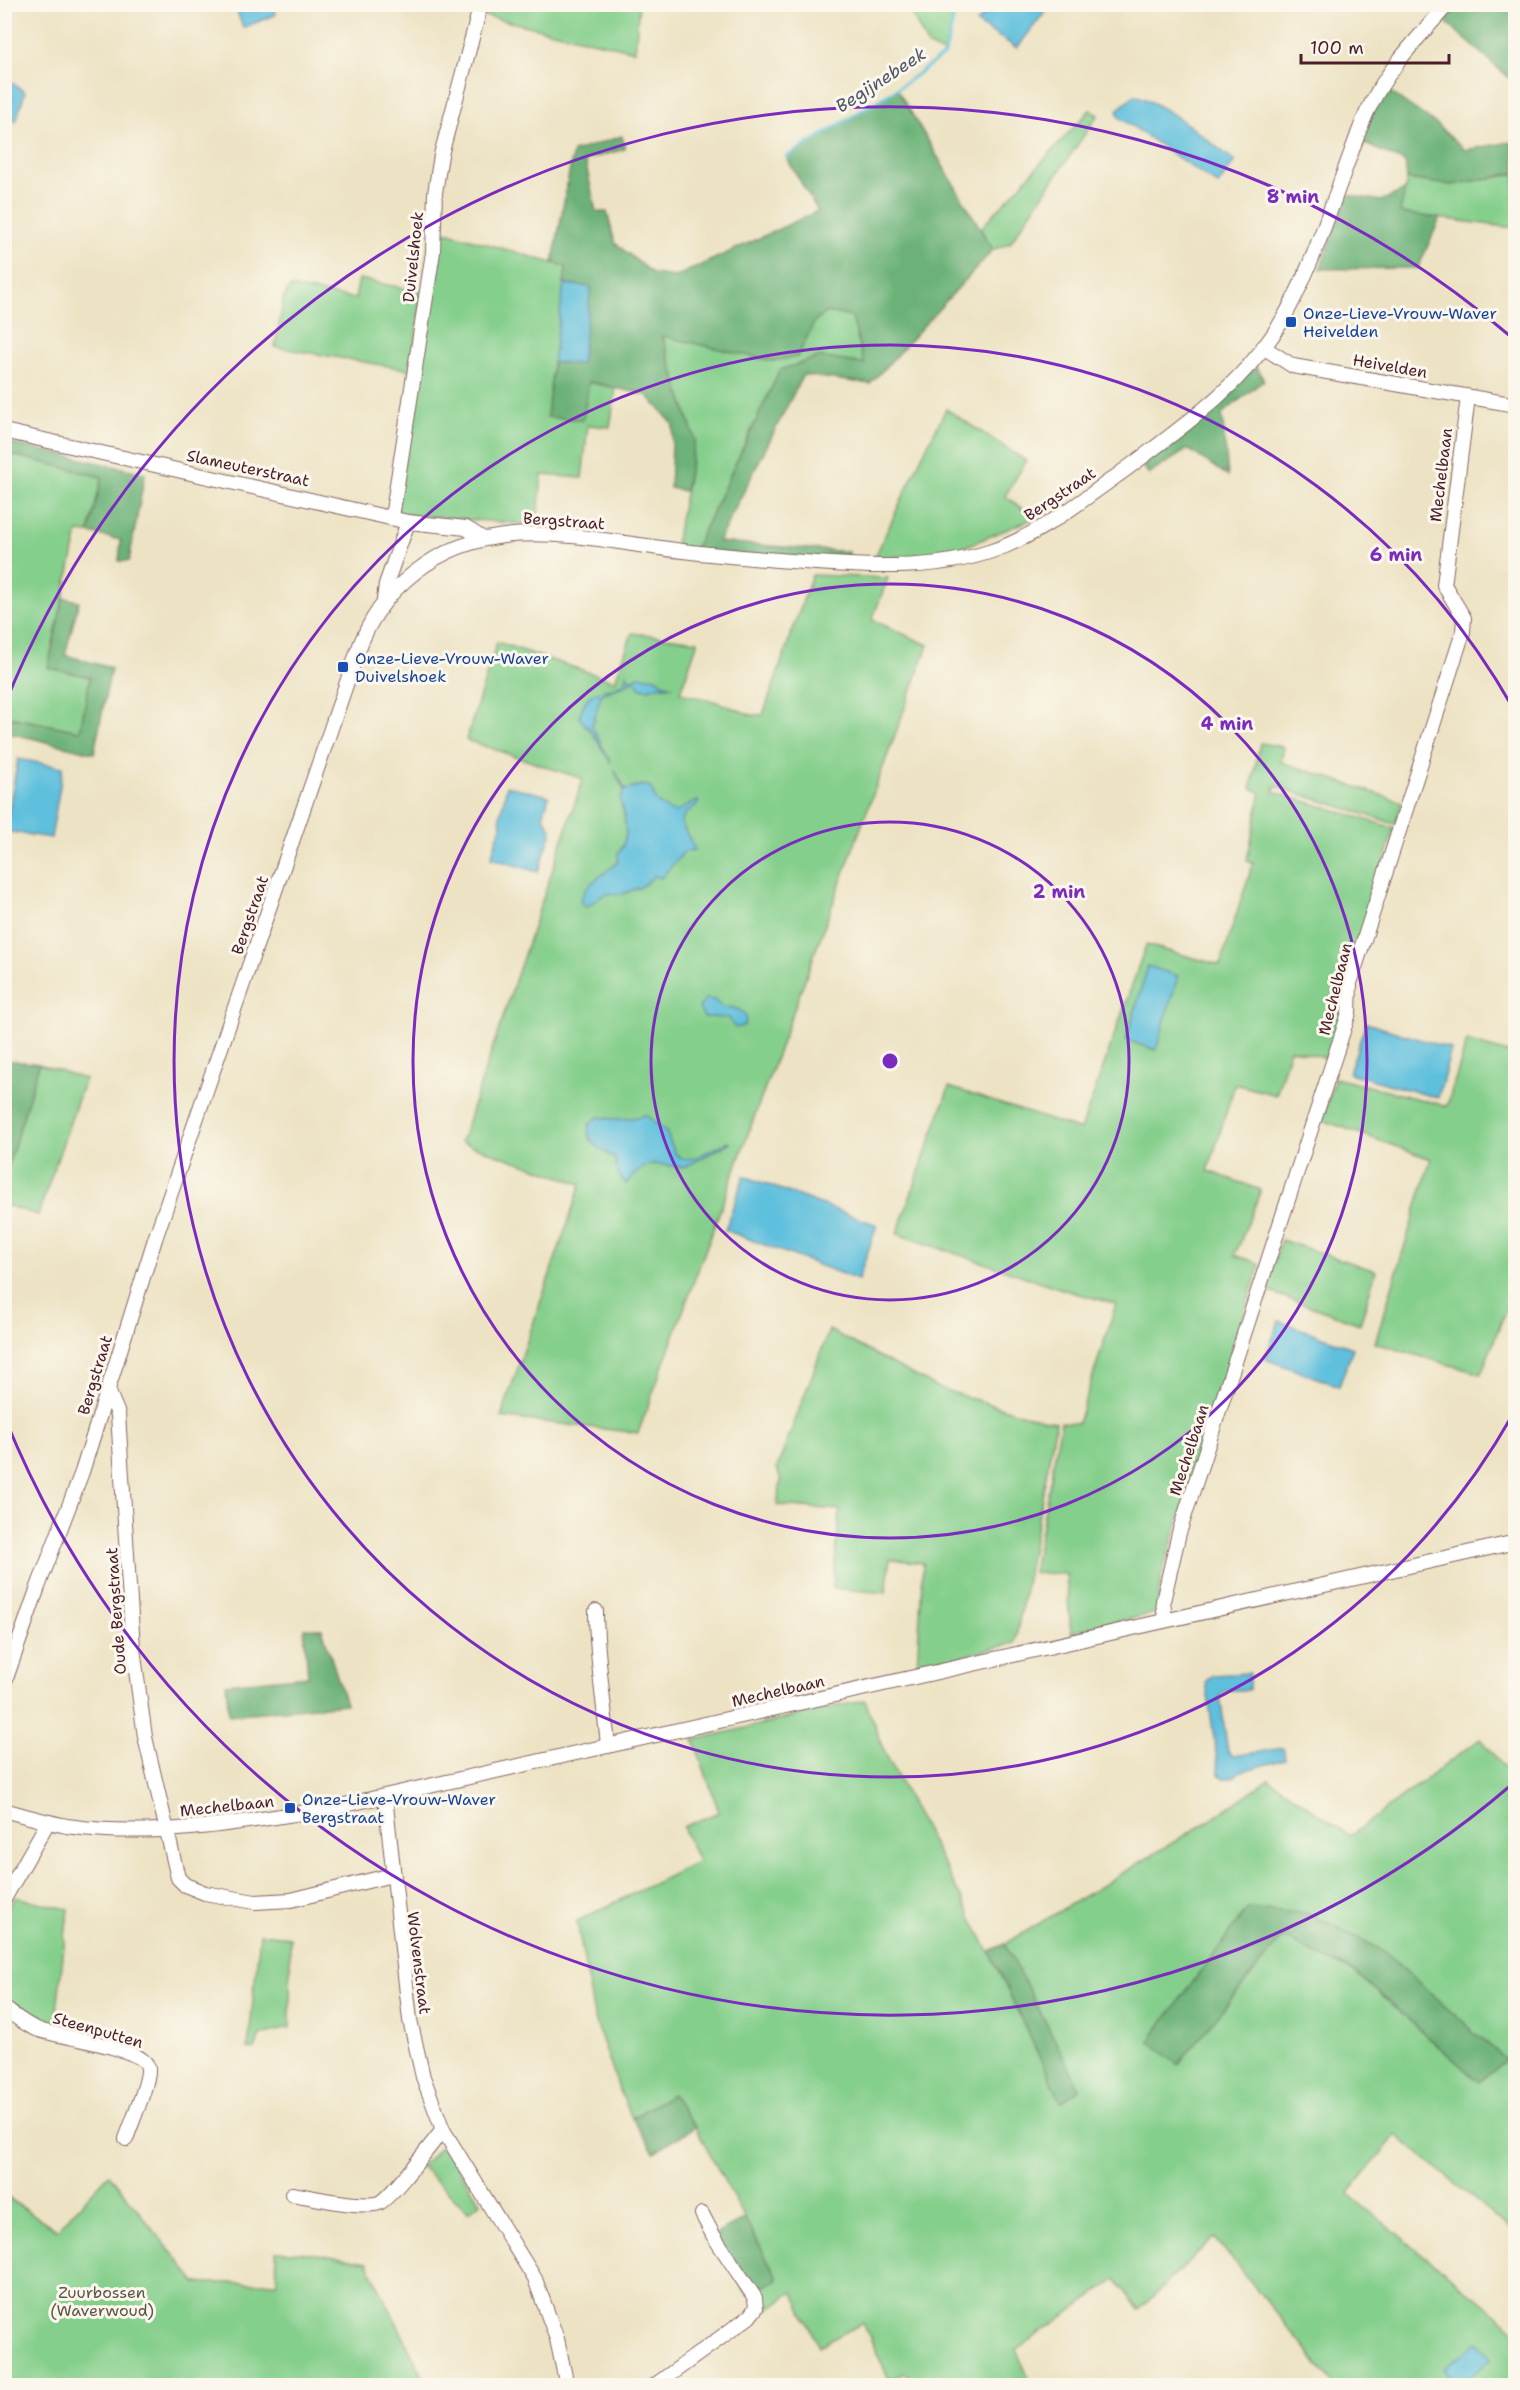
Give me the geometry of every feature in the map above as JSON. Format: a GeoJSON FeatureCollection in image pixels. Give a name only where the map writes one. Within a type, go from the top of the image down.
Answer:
{"type":"FeatureCollection","features":[{"type":"Feature","properties":{"kind":"street","name":"Duivelshoek"},"geometry":{"type":"LineString","coordinates":[[392,517],[433,252],[435,193],[441,155],[481,4]]}},
{"type":"Feature","properties":{"kind":"street","name":"Bergstraat"},"geometry":{"type":"LineString","coordinates":[[4,1684],[82,1472],[155,1239],[365,630],[384,600],[436,557],[482,538],[527,533],[548,534],[680,551],[844,565],[918,566],[990,552],[1060,518],[1153,449],[1231,385],[1263,347],[1288,310],[1309,263],[1368,109],[1389,72],[1448,4]]}},
{"type":"Feature","properties":{"kind":"street","name":"Heivelden"},"geometry":{"type":"LineString","coordinates":[[1263,347],[1293,366],[1515,405]]}},
{"type":"Feature","properties":{"kind":"street","name":"Mechelbaan"},"geometry":{"type":"LineString","coordinates":[[1166,1619],[1163,1600],[1179,1533],[1349,1013],[1350,983],[1462,632],[1464,618],[1444,585],[1468,397]]}},
{"type":"Feature","properties":{"kind":"street","name":"Slameuterstraat"},"geometry":{"type":"LineString","coordinates":[[4,431],[408,522],[466,528],[482,538]]}},
{"type":"Feature","properties":{"kind":"street"},"geometry":{"type":"LineString","coordinates":[[384,600],[386,584],[408,522]]}},
{"type":"Feature","properties":{"kind":"street","name":"Oude Bergstraat"},"geometry":{"type":"LineString","coordinates":[[108,1390],[118,1414],[121,1440],[133,1648],[145,1737],[165,1828]]}},
{"type":"Feature","properties":{"kind":"street","name":"Mechelbaan"},"geometry":{"type":"LineString","coordinates":[[4,1810],[48,1822],[104,1829],[165,1828],[280,1817],[385,1797],[1515,1542]]}},
{"type":"Feature","properties":{"kind":"street"},"geometry":{"type":"LineString","coordinates":[[596,1611],[596,1647],[600,1661],[608,1746]]}},
{"type":"Feature","properties":{"kind":"street","name":"Wolvenstraat"},"geometry":{"type":"LineString","coordinates":[[385,1797],[392,1875],[417,2058],[443,2130],[535,2279],[554,2330],[567,2385]]}},
{"type":"Feature","properties":{"kind":"street"},"geometry":{"type":"LineString","coordinates":[[4,1899],[48,1822]]}},
{"type":"Feature","properties":{"kind":"street","name":"Mechelbaan"},"geometry":{"type":"LineString","coordinates":[[165,1828],[178,1878],[185,1885],[205,1893],[255,1902],[291,1900],[392,1875]]}},
{"type":"Feature","properties":{"kind":"street","name":"Steenputten"},"geometry":{"type":"LineString","coordinates":[[4,2008],[40,2031],[62,2034],[133,2054],[145,2061],[148,2067],[147,2079],[126,2139]]}},
{"type":"Feature","properties":{"kind":"street"},"geometry":{"type":"LineString","coordinates":[[292,2194],[365,2205],[380,2202],[403,2179],[443,2130]]}},
{"type":"Feature","properties":{"kind":"street"},"geometry":{"type":"LineString","coordinates":[[654,2385],[749,2317],[756,2308],[755,2298],[713,2235],[702,2214]]}},
{"type":"Feature","properties":{"kind":"green space"},"geometry":{"type":"Polygon","coordinates":[[[487,5],[639,5],[635,51],[485,16],[487,5]]]}},
{"type":"Feature","properties":{"kind":"green space"},"geometry":{"type":"Polygon","coordinates":[[[907,5],[962,5],[955,13],[945,54],[928,46],[907,5]]]}},
{"type":"Feature","properties":{"kind":"green space"},"geometry":{"type":"Polygon","coordinates":[[[1460,5],[1515,5],[1515,83],[1446,22],[1460,5]]]}},
{"type":"Feature","properties":{"kind":"green space"},"geometry":{"type":"Polygon","coordinates":[[[897,89],[993,250],[870,384],[803,375],[718,542],[849,552],[848,564],[694,551],[780,370],[819,357],[864,364],[852,317],[827,312],[815,321],[797,357],[772,361],[662,336],[695,440],[685,491],[670,488],[673,424],[647,395],[589,382],[583,420],[547,417],[553,362],[581,364],[591,287],[564,284],[566,267],[553,262],[573,152],[622,136],[625,149],[585,160],[596,212],[607,212],[615,243],[653,274],[675,277],[818,211],[786,157],[897,89]]]}},
{"type":"Feature","properties":{"kind":"green space"},"geometry":{"type":"Polygon","coordinates":[[[1386,89],[1436,124],[1465,150],[1511,142],[1515,155],[1515,173],[1452,185],[1407,179],[1405,162],[1361,142],[1373,110],[1386,89]]]}},
{"type":"Feature","properties":{"kind":"green space"},"geometry":{"type":"Polygon","coordinates":[[[1090,110],[1098,115],[1010,243],[993,250],[980,229],[1090,110]]]}},
{"type":"Feature","properties":{"kind":"green space"},"geometry":{"type":"Polygon","coordinates":[[[1515,174],[1515,228],[1399,213],[1407,179],[1452,185],[1515,174]]]}},
{"type":"Feature","properties":{"kind":"green space"},"geometry":{"type":"Polygon","coordinates":[[[1405,190],[1400,213],[1440,218],[1418,268],[1320,269],[1348,195],[1381,201],[1405,190]]]}},
{"type":"Feature","properties":{"kind":"green space"},"geometry":{"type":"Polygon","coordinates":[[[439,230],[566,267],[548,416],[589,382],[616,388],[610,427],[588,425],[582,478],[542,475],[537,525],[400,514],[397,508],[439,230]]]}},
{"type":"Feature","properties":{"kind":"green space"},"geometry":{"type":"Polygon","coordinates":[[[359,279],[422,292],[411,370],[275,347],[284,297],[291,287],[355,299],[359,279]]]}},
{"type":"Feature","properties":{"kind":"green space"},"geometry":{"type":"Polygon","coordinates":[[[828,312],[853,317],[865,364],[819,357],[780,370],[694,551],[675,547],[695,440],[662,335],[772,361],[797,357],[815,321],[828,312]]]}},
{"type":"Feature","properties":{"kind":"green space"},"geometry":{"type":"Polygon","coordinates":[[[1256,367],[1264,380],[1222,414],[1228,476],[1188,449],[1149,474],[1143,466],[1256,367]]]}},
{"type":"Feature","properties":{"kind":"green space"},"geometry":{"type":"Polygon","coordinates":[[[946,409],[1026,461],[1005,496],[1035,518],[954,551],[874,559],[921,458],[946,409]]]}},
{"type":"Feature","properties":{"kind":"green space"},"geometry":{"type":"Polygon","coordinates":[[[5,442],[145,473],[129,561],[119,561],[121,540],[89,533],[102,477],[5,453],[5,442]]]}},
{"type":"Feature","properties":{"kind":"green space"},"geometry":{"type":"Polygon","coordinates":[[[5,453],[102,477],[89,533],[78,532],[48,667],[91,677],[80,732],[5,716],[5,453]]]}},
{"type":"Feature","properties":{"kind":"green space"},"geometry":{"type":"Polygon","coordinates":[[[812,575],[888,578],[872,620],[928,645],[638,1433],[501,1417],[581,1184],[461,1142],[583,779],[466,740],[497,642],[615,681],[632,633],[698,641],[680,693],[717,702],[751,715],[763,715],[812,575]]]}},
{"type":"Feature","properties":{"kind":"green space"},"geometry":{"type":"Polygon","coordinates":[[[63,598],[79,601],[65,655],[111,668],[94,753],[5,732],[5,716],[80,731],[90,677],[48,668],[63,598]]]}},
{"type":"Feature","properties":{"kind":"green space"},"geometry":{"type":"Polygon","coordinates":[[[1260,743],[1284,747],[1281,762],[1402,802],[1395,824],[1275,786],[1274,792],[1394,828],[1343,1004],[1330,1059],[1290,1049],[1276,1095],[1235,1084],[1208,1171],[1261,1190],[1235,1255],[1260,1264],[1161,1577],[1157,1613],[1071,1632],[1066,1574],[1033,1573],[1061,1422],[1078,1423],[1116,1304],[1071,1292],[897,1234],[949,1087],[1081,1130],[1146,945],[1220,965],[1253,863],[1247,861],[1261,792],[1251,789],[1260,743]]]}},
{"type":"Feature","properties":{"kind":"green space"},"geometry":{"type":"Polygon","coordinates":[[[1467,1041],[1515,1055],[1515,1286],[1481,1374],[1375,1343],[1431,1159],[1322,1120],[1335,1078],[1447,1106],[1467,1041]]]}},
{"type":"Feature","properties":{"kind":"green space"},"geometry":{"type":"Polygon","coordinates":[[[5,1060],[39,1064],[8,1166],[4,1165],[5,1060]]]}},
{"type":"Feature","properties":{"kind":"green space"},"geometry":{"type":"Polygon","coordinates":[[[39,1064],[85,1079],[38,1215],[5,1205],[5,1165],[8,1166],[39,1064]]]}},
{"type":"Feature","properties":{"kind":"green space"},"geometry":{"type":"Polygon","coordinates":[[[1281,1240],[1376,1271],[1360,1324],[1265,1290],[1281,1240]]]}},
{"type":"Feature","properties":{"kind":"green space"},"geometry":{"type":"Polygon","coordinates":[[[829,1330],[938,1388],[1025,1415],[1056,1422],[1015,1643],[917,1668],[923,1563],[890,1559],[886,1593],[833,1588],[840,1510],[777,1505],[781,1480],[777,1468],[829,1330]]]}},
{"type":"Feature","properties":{"kind":"green space"},"geometry":{"type":"Polygon","coordinates":[[[304,1628],[322,1629],[346,1704],[229,1715],[226,1684],[308,1676],[304,1628]]]}},
{"type":"Feature","properties":{"kind":"green space"},"geometry":{"type":"Polygon","coordinates":[[[865,1700],[883,1749],[989,1951],[1061,2102],[1080,2089],[1005,1944],[1212,1819],[1269,1779],[1350,1836],[1480,1739],[1515,1780],[1515,2233],[1396,2135],[1348,2194],[1515,2329],[1515,2385],[1335,2385],[1214,2237],[1139,2310],[1116,2279],[1016,2350],[1032,2385],[915,2385],[906,2373],[889,2379],[863,2323],[819,2346],[793,2292],[765,2311],[756,2290],[778,2279],[695,2127],[672,2094],[632,2118],[619,2089],[594,2016],[577,1921],[698,1862],[683,1827],[719,1812],[694,1740],[865,1700]],[[1249,1908],[1149,2042],[1282,1937],[1357,1974],[1479,2082],[1505,2060],[1249,1908]]]}},
{"type":"Feature","properties":{"kind":"green space"},"geometry":{"type":"Polygon","coordinates":[[[15,1897],[68,1909],[55,2029],[37,2023],[5,2001],[4,1914],[15,1897]]]}},
{"type":"Feature","properties":{"kind":"green space"},"geometry":{"type":"Polygon","coordinates":[[[1248,1908],[1310,1914],[1382,1950],[1505,2060],[1479,2082],[1357,1974],[1282,1937],[1178,2065],[1149,2041],[1248,1908]]]}},
{"type":"Feature","properties":{"kind":"green space"},"geometry":{"type":"Polygon","coordinates":[[[260,1934],[290,1937],[290,2028],[260,2035],[255,2049],[248,2048],[260,1934]]]}},
{"type":"Feature","properties":{"kind":"green space"},"geometry":{"type":"Polygon","coordinates":[[[1005,1944],[1080,2089],[1061,2102],[989,1951],[1005,1944]]]}},
{"type":"Feature","properties":{"kind":"green space"},"geometry":{"type":"Polygon","coordinates":[[[672,2094],[695,2127],[654,2152],[632,2118],[672,2094]]]}},
{"type":"Feature","properties":{"kind":"green space"},"geometry":{"type":"Polygon","coordinates":[[[443,2144],[480,2202],[469,2212],[421,2166],[443,2144]]]}},
{"type":"Feature","properties":{"kind":"green space","name":"Zuurbossen (Waverwoud)"},"geometry":{"type":"Polygon","coordinates":[[[109,2174],[196,2283],[277,2283],[276,2251],[311,2253],[367,2262],[427,2385],[5,2385],[5,2196],[57,2230],[109,2174]]]}},
{"type":"Feature","properties":{"kind":"green space"},"geometry":{"type":"Polygon","coordinates":[[[745,2219],[778,2279],[748,2295],[710,2237],[745,2219]]]}},
{"type":"Feature","properties":{"kind":"water"},"geometry":{"type":"Polygon","coordinates":[[[235,5],[273,5],[276,14],[243,28],[235,5]]]}},
{"type":"Feature","properties":{"kind":"water"},"geometry":{"type":"Polygon","coordinates":[[[991,5],[1050,5],[1017,48],[977,23],[991,5]]]}},
{"type":"Feature","properties":{"kind":"water"},"geometry":{"type":"Polygon","coordinates":[[[4,77],[25,92],[16,121],[5,119],[4,77]]]}},
{"type":"Feature","properties":{"kind":"water"},"geometry":{"type":"Polygon","coordinates":[[[1135,95],[1174,115],[1235,161],[1218,185],[1119,117],[1117,110],[1135,95]]]}},
{"type":"Feature","properties":{"kind":"water"},"geometry":{"type":"Polygon","coordinates":[[[564,284],[591,287],[581,364],[553,362],[564,284]]]}},
{"type":"Feature","properties":{"kind":"water"},"geometry":{"type":"Polygon","coordinates":[[[626,673],[630,680],[640,676],[658,678],[662,683],[672,686],[644,689],[639,687],[634,680],[601,695],[592,726],[611,763],[591,731],[579,718],[588,698],[626,681],[626,673]]]}},
{"type":"Feature","properties":{"kind":"water"},"geometry":{"type":"Polygon","coordinates":[[[18,759],[63,767],[51,838],[5,831],[18,759]]]}},
{"type":"Feature","properties":{"kind":"water"},"geometry":{"type":"Polygon","coordinates":[[[614,769],[626,790],[642,785],[648,786],[656,801],[671,811],[679,811],[698,801],[698,804],[685,814],[681,822],[695,850],[685,851],[661,878],[654,876],[641,887],[622,894],[605,894],[586,907],[580,901],[587,887],[618,862],[618,853],[623,846],[626,834],[620,800],[624,791],[614,769]]]}},
{"type":"Feature","properties":{"kind":"water"},"geometry":{"type":"Polygon","coordinates":[[[507,786],[549,796],[543,816],[552,831],[538,872],[491,858],[501,826],[500,817],[507,786]]]}},
{"type":"Feature","properties":{"kind":"water"},"geometry":{"type":"Polygon","coordinates":[[[1148,966],[1178,976],[1156,1050],[1126,1040],[1148,966]]]}},
{"type":"Feature","properties":{"kind":"water"},"geometry":{"type":"Polygon","coordinates":[[[705,999],[714,1000],[724,1008],[739,1010],[746,1017],[745,1025],[737,1028],[733,1026],[729,1018],[704,1017],[699,1008],[705,999]]]}},
{"type":"Feature","properties":{"kind":"water"},"geometry":{"type":"Polygon","coordinates":[[[1366,1023],[1451,1049],[1438,1098],[1349,1073],[1366,1023]]]}},
{"type":"Feature","properties":{"kind":"water"},"geometry":{"type":"Polygon","coordinates":[[[646,1115],[666,1132],[675,1153],[683,1159],[695,1158],[730,1143],[685,1167],[652,1164],[646,1166],[635,1173],[626,1184],[618,1174],[615,1159],[592,1142],[589,1125],[598,1117],[622,1119],[646,1115]]]}},
{"type":"Feature","properties":{"kind":"water"},"geometry":{"type":"Polygon","coordinates":[[[744,1176],[877,1225],[858,1280],[725,1230],[744,1176]]]}},
{"type":"Feature","properties":{"kind":"water"},"geometry":{"type":"Polygon","coordinates":[[[1279,1321],[1353,1348],[1339,1386],[1265,1359],[1279,1321]]]}},
{"type":"Feature","properties":{"kind":"water"},"geometry":{"type":"Polygon","coordinates":[[[1249,1673],[1249,1690],[1227,1690],[1220,1696],[1228,1752],[1233,1756],[1283,1748],[1285,1759],[1239,1772],[1233,1778],[1224,1778],[1219,1774],[1206,1681],[1213,1675],[1249,1673]]]}},
{"type":"Feature","properties":{"kind":"water"},"geometry":{"type":"Polygon","coordinates":[[[1478,2342],[1492,2358],[1459,2385],[1444,2369],[1478,2342]]]}},
{"type":"Feature","properties":{"kind":"waterway","name":"Begijnebeek"},"geometry":{"type":"LineString","coordinates":[[786,157],[897,89],[945,54],[955,13],[962,4]]}},
{"type":"Feature","properties":{"kind":"place","name":"Onze-Lieve-Vrouw-Waver Heivelden"},"geometry":{"type":"Point","coordinates":[1291,322]}},
{"type":"Feature","properties":{"kind":"place","name":"Onze-Lieve-Vrouw-Waver Duivelshoek"},"geometry":{"type":"Point","coordinates":[343,667]}},
{"type":"Feature","properties":{"kind":"place","name":"Onze-Lieve-Vrouw-Waver Bergstraat"},"geometry":{"type":"Point","coordinates":[290,1808]}}]}
